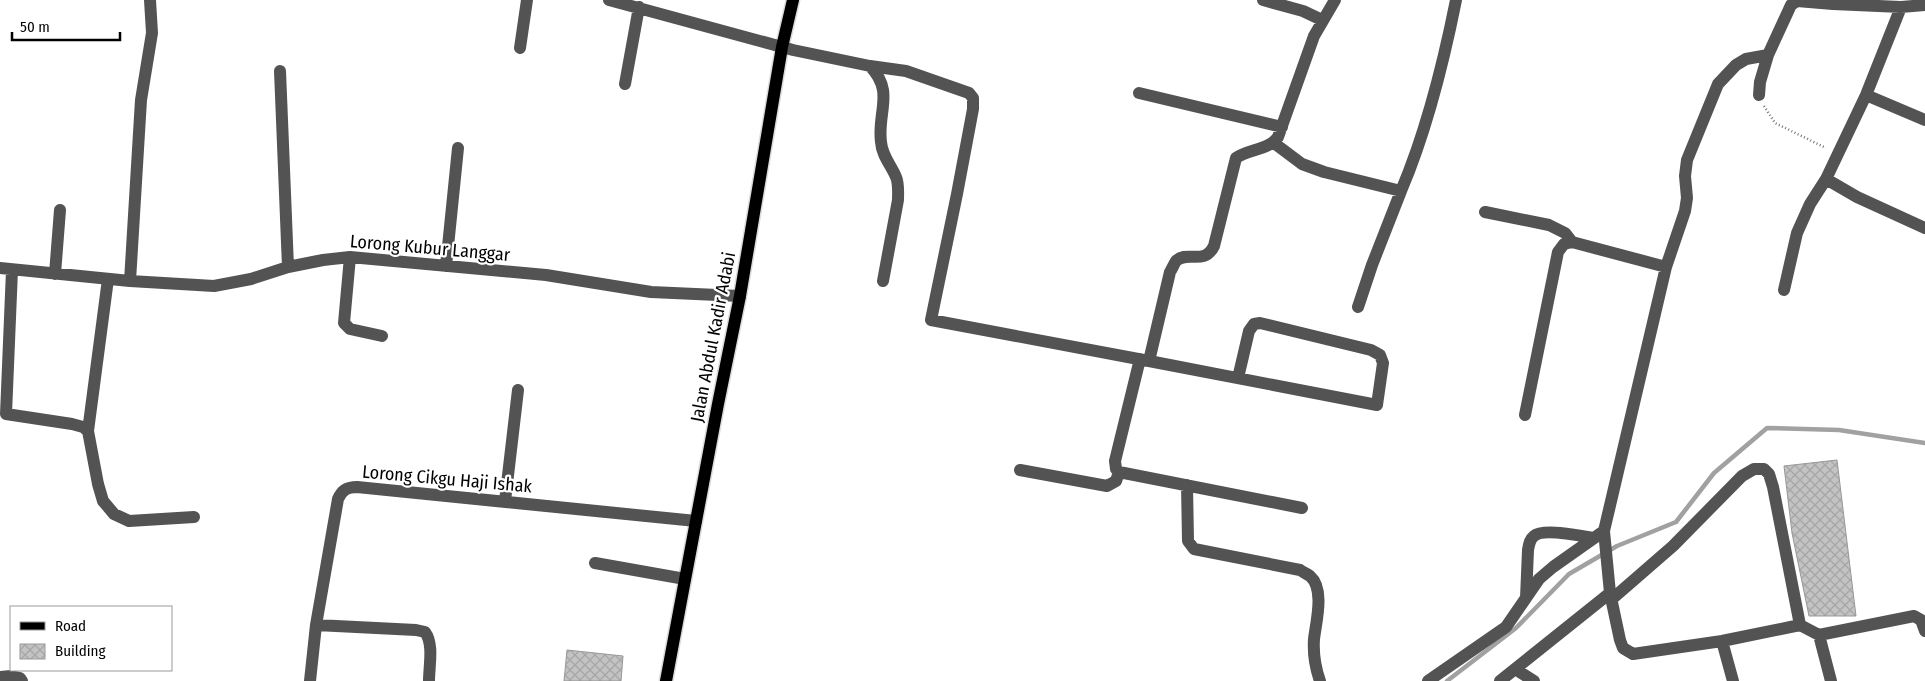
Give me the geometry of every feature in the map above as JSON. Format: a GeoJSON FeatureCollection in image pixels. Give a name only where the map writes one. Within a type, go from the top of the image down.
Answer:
{"type":"FeatureCollection","features":[{"type":"Feature","properties":{"kind":"main road","name":"Jalan Abdul Kadir Adabi"},"geometry":{"type":"LineString","coordinates":[[666,681],[740,296],[782,47],[794,0]]}},
{"type":"Feature","properties":{"kind":"street"},"geometry":{"type":"LineString","coordinates":[[130,281],[141,100],[152,33],[150,0]]}},
{"type":"Feature","properties":{"kind":"street"},"geometry":{"type":"LineString","coordinates":[[520,48],[527,0]]}},
{"type":"Feature","properties":{"kind":"street"},"geometry":{"type":"LineString","coordinates":[[610,0],[782,47],[870,66],[906,71],[963,90],[973,98],[973,109],[958,194],[931,320],[1377,405],[1383,363],[1380,355],[1371,350],[1266,324],[1254,324],[1249,331],[1238,378]]}},
{"type":"Feature","properties":{"kind":"street"},"geometry":{"type":"LineString","coordinates":[[1263,0],[1303,11],[1322,20]]}},
{"type":"Feature","properties":{"kind":"street"},"geometry":{"type":"LineString","coordinates":[[1302,508],[1119,472],[1116,469],[1116,461],[1170,272],[1176,261],[1182,258],[1203,256],[1210,253],[1214,246],[1236,158],[1243,152],[1274,143],[1282,127],[1314,36],[1335,0]]}},
{"type":"Feature","properties":{"kind":"street"},"geometry":{"type":"LineString","coordinates":[[1358,307],[1372,265],[1410,170],[1434,95],[1456,0]]}},
{"type":"Feature","properties":{"kind":"street"},"geometry":{"type":"LineString","coordinates":[[1759,95],[1760,82],[1768,55],[1791,5],[1797,1],[1901,7],[1924,4]]}},
{"type":"Feature","properties":{"kind":"street"},"geometry":{"type":"LineString","coordinates":[[1784,290],[1797,233],[1810,204],[1826,179],[1866,95],[1901,7]]}},
{"type":"Feature","properties":{"kind":"street"},"geometry":{"type":"LineString","coordinates":[[625,84],[639,8]]}},
{"type":"Feature","properties":{"kind":"street"},"geometry":{"type":"LineString","coordinates":[[1768,55],[1746,59],[1736,65],[1718,84],[1687,160],[1685,211],[1666,267],[1601,537],[1620,640],[1623,648],[1633,654],[1722,641],[1800,625],[1819,635],[1914,616],[1921,620],[1925,631]]}},
{"type":"Feature","properties":{"kind":"street"},"geometry":{"type":"LineString","coordinates":[[870,66],[881,81],[884,92],[879,126],[881,145],[886,161],[896,178],[898,189],[898,200],[883,281]]}},
{"type":"Feature","properties":{"kind":"street"},"geometry":{"type":"LineString","coordinates":[[280,71],[288,267]]}},
{"type":"Feature","properties":{"kind":"street"},"geometry":{"type":"LineString","coordinates":[[1139,93],[1282,127]]}},
{"type":"Feature","properties":{"kind":"street"},"geometry":{"type":"LineString","coordinates":[[1866,95],[1925,120]]}},
{"type":"Feature","properties":{"kind":"street"},"geometry":{"type":"LineString","coordinates":[[1274,143],[1302,164],[1324,172],[1401,191]]}},
{"type":"Feature","properties":{"kind":"street"},"geometry":{"type":"LineString","coordinates":[[446,266],[458,148]]}},
{"type":"Feature","properties":{"kind":"street"},"geometry":{"type":"LineString","coordinates":[[1826,179],[1857,197],[1925,228]]}},
{"type":"Feature","properties":{"kind":"street"},"geometry":{"type":"LineString","coordinates":[[56,274],[60,210]]}},
{"type":"Feature","properties":{"kind":"street"},"geometry":{"type":"LineString","coordinates":[[1485,212],[1549,225],[1565,233],[1572,242]]}},
{"type":"Feature","properties":{"kind":"street"},"geometry":{"type":"LineString","coordinates":[[1525,415],[1558,252],[1564,244],[1572,242],[1666,267]]}},
{"type":"Feature","properties":{"kind":"street"},"geometry":{"type":"LineString","coordinates":[[350,257],[344,323],[350,329],[382,336]]}},
{"type":"Feature","properties":{"kind":"street","name":"Lorong Kubur Langgar"},"geometry":{"type":"LineString","coordinates":[[6,269],[130,281],[214,286],[251,279],[288,267],[350,257],[546,275],[651,292],[740,296]]}},
{"type":"Feature","properties":{"kind":"street"},"geometry":{"type":"LineString","coordinates":[[6,269],[6,414],[72,424],[83,427],[88,431]]}},
{"type":"Feature","properties":{"kind":"street"},"geometry":{"type":"LineString","coordinates":[[108,279],[88,431],[103,500],[114,514],[129,520],[194,517]]}},
{"type":"Feature","properties":{"kind":"street"},"geometry":{"type":"LineString","coordinates":[[505,501],[518,390]]}},
{"type":"Feature","properties":{"kind":"street"},"geometry":{"type":"LineString","coordinates":[[1500,681],[1610,592],[1673,546],[1742,476],[1754,469],[1764,469],[1769,474],[1773,487],[1800,625]]}},
{"type":"Feature","properties":{"kind":"street"},"geometry":{"type":"LineString","coordinates":[[1020,470],[1107,486],[1116,481],[1119,472]]}},
{"type":"Feature","properties":{"kind":"street"},"geometry":{"type":"LineString","coordinates":[[1187,486],[1188,541],[1194,549],[1300,570],[1311,576],[1317,588],[1319,606],[1314,640],[1314,660],[1320,681]]}},
{"type":"Feature","properties":{"kind":"street","name":"Lorong Cikgu Haji Ishak"},"geometry":{"type":"LineString","coordinates":[[316,625],[338,499],[341,492],[345,489],[357,487],[696,521]]}},
{"type":"Feature","properties":{"kind":"street"},"geometry":{"type":"LineString","coordinates":[[1526,598],[1529,542],[1534,536],[1538,533],[1552,533],[1601,537]]}},
{"type":"Feature","properties":{"kind":"street"},"geometry":{"type":"LineString","coordinates":[[1428,681],[1506,627],[1539,579],[1553,566],[1601,537]]}},
{"type":"Feature","properties":{"kind":"street"},"geometry":{"type":"LineString","coordinates":[[595,563],[685,578]]}},
{"type":"Feature","properties":{"kind":"street"},"geometry":{"type":"LineString","coordinates":[[310,681],[316,625],[425,632],[430,644],[429,681]]}},
{"type":"Feature","properties":{"kind":"street"},"geometry":{"type":"LineString","coordinates":[[1819,635],[1832,681]]}},
{"type":"Feature","properties":{"kind":"street"},"geometry":{"type":"LineString","coordinates":[[1722,641],[1732,681]]}},
{"type":"Feature","properties":{"kind":"street"},"geometry":{"type":"LineString","coordinates":[[1515,669],[1534,681]]}},
{"type":"Feature","properties":{"kind":"street"},"geometry":{"type":"LineString","coordinates":[[0,677],[11,676],[20,678],[22,681]]}},
{"type":"Feature","properties":{"kind":"path"},"geometry":{"type":"LineString","coordinates":[[1759,95],[1775,123],[1838,153]]}},
{"type":"Feature","properties":{"kind":"building"},"geometry":{"type":"Polygon","coordinates":[[[1837,460],[1856,616],[1809,616],[1792,533],[1784,466],[1837,460]]]}},
{"type":"Feature","properties":{"kind":"building"},"geometry":{"type":"Polygon","coordinates":[[[567,650],[623,656],[621,681],[564,681],[567,650]]]}},
{"type":"Feature","properties":{"kind":"waterway"},"geometry":{"type":"LineString","coordinates":[[1447,681],[1516,628],[1569,574],[1617,546],[1676,522],[1714,473],[1767,428],[1839,430],[1925,443]]}}]}
